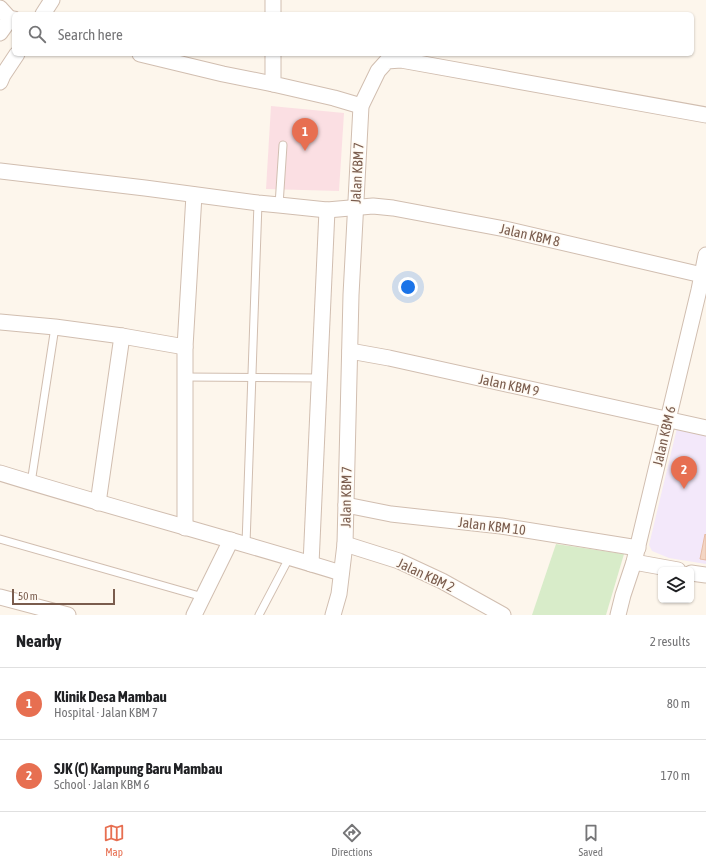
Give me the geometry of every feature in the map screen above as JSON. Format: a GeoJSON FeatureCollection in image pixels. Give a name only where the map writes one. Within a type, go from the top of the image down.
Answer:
{"type":"FeatureCollection","features":[{"type":"Feature","properties":{"kind":"street"},"geometry":{"type":"LineString","coordinates":[[44,12],[52,0]]}},
{"type":"Feature","properties":{"kind":"street"},"geometry":{"type":"LineString","coordinates":[[273,0],[273,12]]}},
{"type":"Feature","properties":{"kind":"street"},"geometry":{"type":"LineString","coordinates":[[0,32],[8,15]]}},
{"type":"Feature","properties":{"kind":"street"},"geometry":{"type":"LineString","coordinates":[[0,82],[16,56]]}},
{"type":"Feature","properties":{"kind":"street"},"geometry":{"type":"LineString","coordinates":[[148,56],[334,98],[361,106]]}},
{"type":"Feature","properties":{"kind":"street"},"geometry":{"type":"LineString","coordinates":[[273,56],[273,84]]}},
{"type":"Feature","properties":{"kind":"street","name":"Jalan KBM 7"},"geometry":{"type":"LineString","coordinates":[[333,615],[339,594],[345,544],[351,295],[361,106],[378,71],[387,61],[401,60],[706,115]]}},
{"type":"Feature","properties":{"kind":"street","name":"Jalan KBM 8"},"geometry":{"type":"LineString","coordinates":[[0,171],[258,203],[327,210],[373,206],[393,208],[505,229],[702,275]]}},
{"type":"Feature","properties":{"kind":"street"},"geometry":{"type":"LineString","coordinates":[[185,528],[185,347],[194,195]]}},
{"type":"Feature","properties":{"kind":"street"},"geometry":{"type":"LineString","coordinates":[[311,564],[327,210]]}},
{"type":"Feature","properties":{"kind":"street","name":"Jalan KBM 6"},"geometry":{"type":"LineString","coordinates":[[618,615],[623,594],[636,555],[706,255]]}},
{"type":"Feature","properties":{"kind":"street"},"geometry":{"type":"LineString","coordinates":[[0,322],[55,327],[122,336],[185,347]]}},
{"type":"Feature","properties":{"kind":"street"},"geometry":{"type":"LineString","coordinates":[[98,503],[122,336]]}},
{"type":"Feature","properties":{"kind":"street","name":"Jalan KBM 9"},"geometry":{"type":"LineString","coordinates":[[350,351],[389,358],[706,428]]}},
{"type":"Feature","properties":{"kind":"street"},"geometry":{"type":"LineString","coordinates":[[0,473],[98,503],[246,544],[341,573]]}},
{"type":"Feature","properties":{"kind":"street","name":"Jalan KBM 10"},"geometry":{"type":"LineString","coordinates":[[346,505],[391,514],[501,526],[636,555],[670,567]]}},
{"type":"Feature","properties":{"kind":"street"},"geometry":{"type":"LineString","coordinates":[[194,615],[231,540]]}},
{"type":"Feature","properties":{"kind":"street","name":"Jalan KBM 2"},"geometry":{"type":"LineString","coordinates":[[345,544],[400,561],[442,581],[503,615]]}},
{"type":"Feature","properties":{"kind":"street"},"geometry":{"type":"LineString","coordinates":[[694,573],[706,575]]}},
{"type":"Feature","properties":{"kind":"street"},"geometry":{"type":"LineString","coordinates":[[0,597],[68,615]]}},
{"type":"Feature","properties":{"kind":"lane"},"geometry":{"type":"LineString","coordinates":[[279,205],[283,145]]}},
{"type":"Feature","properties":{"kind":"lane"},"geometry":{"type":"LineString","coordinates":[[246,544],[258,203]]}},
{"type":"Feature","properties":{"kind":"lane"},"geometry":{"type":"LineString","coordinates":[[32,483],[55,327]]}},
{"type":"Feature","properties":{"kind":"lane"},"geometry":{"type":"LineString","coordinates":[[185,377],[320,378]]}},
{"type":"Feature","properties":{"kind":"lane"},"geometry":{"type":"LineString","coordinates":[[0,539],[203,596]]}},
{"type":"Feature","properties":{"kind":"lane"},"geometry":{"type":"LineString","coordinates":[[259,615],[289,558]]}},
{"type":"Feature","properties":{"kind":"shaded area"},"geometry":{"type":"Polygon","coordinates":[[[271,106],[344,113],[339,191],[266,189],[271,106]]]}},
{"type":"Feature","properties":{"kind":"shaded area"},"geometry":{"type":"Polygon","coordinates":[[[677,428],[706,433],[706,564],[669,558],[652,551],[649,545],[677,428]]]}},
{"type":"Feature","properties":{"kind":"green space"},"geometry":{"type":"Polygon","coordinates":[[[556,544],[624,554],[606,615],[532,615],[556,544]]]}},
{"type":"Feature","properties":{"kind":"building"},"geometry":{"type":"Polygon","coordinates":[[[705,534],[706,535],[706,560],[700,559],[705,534]]]}},
{"type":"Feature","properties":{"kind":"place","name":"Klinik Desa Mambau"},"geometry":{"type":"Point","coordinates":[305,151]}},
{"type":"Feature","properties":{"kind":"place","name":"SJK (C) Kampung Baru Mambau"},"geometry":{"type":"Point","coordinates":[684,489]}}]}
